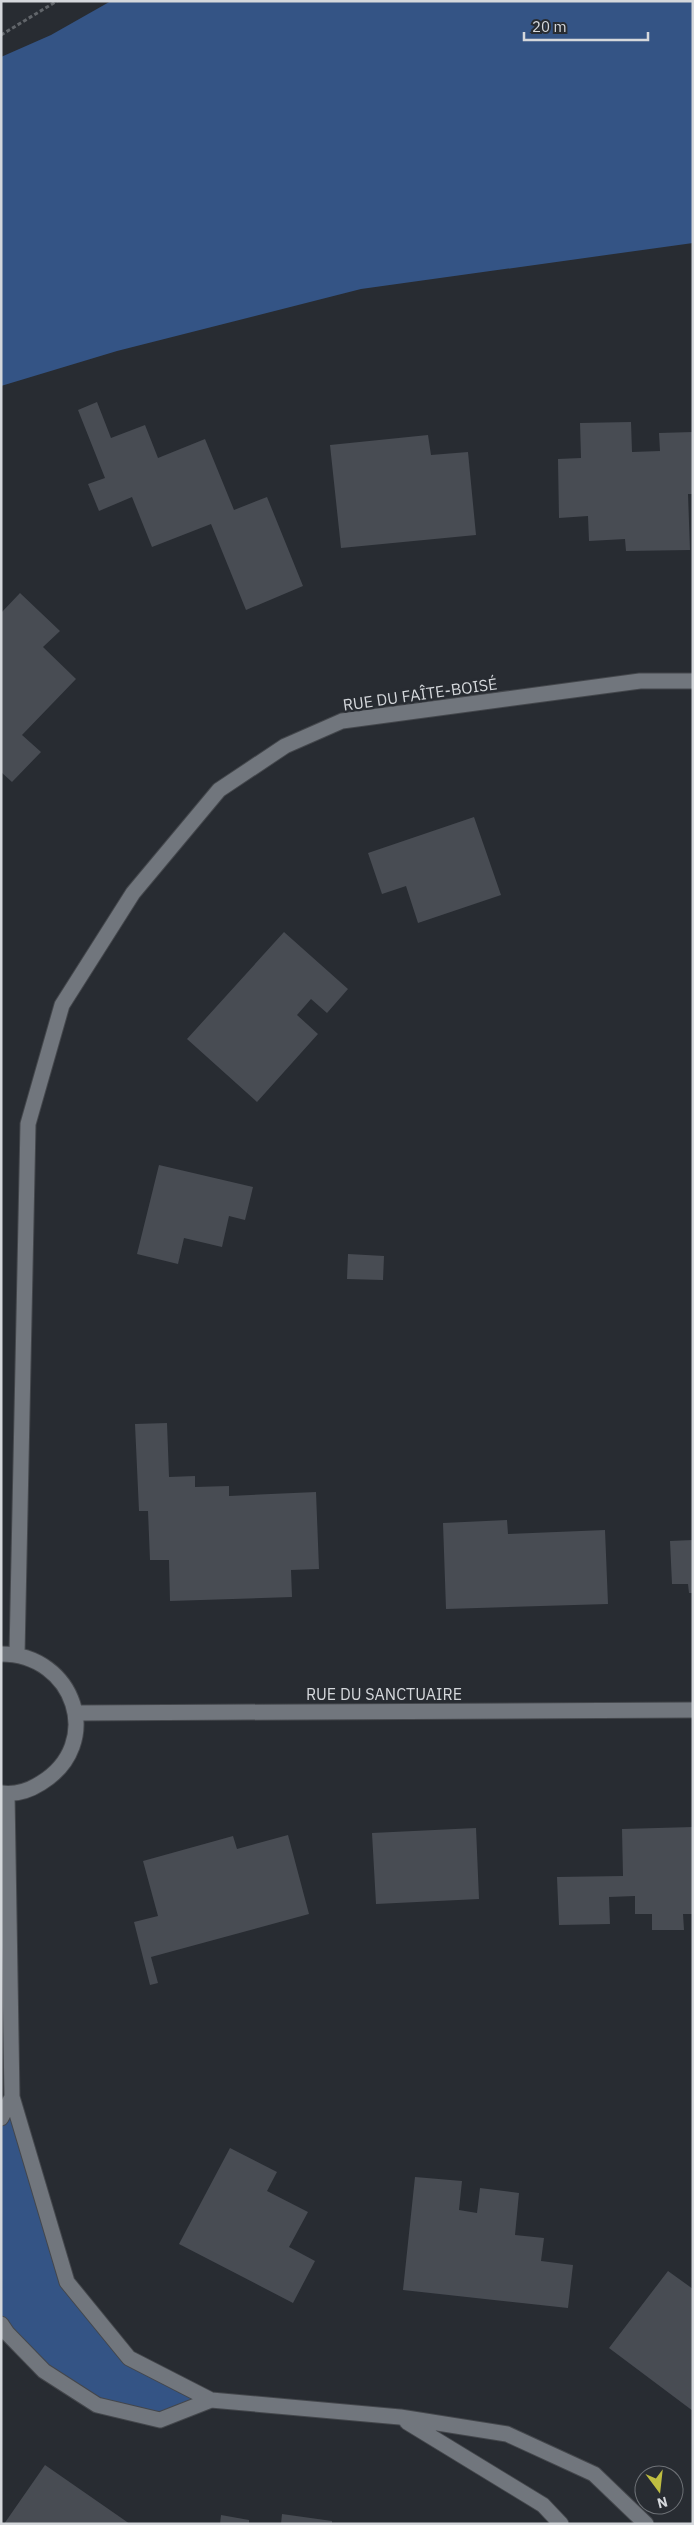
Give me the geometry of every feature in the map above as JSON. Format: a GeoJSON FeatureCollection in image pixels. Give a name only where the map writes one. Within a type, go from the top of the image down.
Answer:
{"type":"FeatureCollection","features":[{"type":"Feature","properties":{"kind":"street","name":"RUE DU FAÎTE-BOISÉ"},"geometry":{"type":"LineString","coordinates":[[9,1654],[28,1124],[62,1005],[134,893],[219,790],[285,746],[342,721],[640,681],[693,681]]}},
{"type":"Feature","properties":{"kind":"street"},"geometry":{"type":"LineString","coordinates":[[9,1654],[38,1661],[56,1674],[69,1692],[76,1713],[75,1737],[67,1759],[51,1777],[31,1790],[4,1794],[12,2097],[67,2282],[129,2358],[211,2400],[400,2417],[507,2434],[594,2474],[646,2524]]}},
{"type":"Feature","properties":{"kind":"street","name":"RUE DU SANCTUAIRE"},"geometry":{"type":"LineString","coordinates":[[76,1713],[693,1710]]}},
{"type":"Feature","properties":{"kind":"street"},"geometry":{"type":"LineString","coordinates":[[1,2118],[12,2097]]}},
{"type":"Feature","properties":{"kind":"street"},"geometry":{"type":"LineString","coordinates":[[1,2324],[6,2333],[44,2371],[97,2405],[160,2420],[211,2400]]}},
{"type":"Feature","properties":{"kind":"street"},"geometry":{"type":"LineString","coordinates":[[400,2417],[543,2505],[562,2524]]}},
{"type":"Feature","properties":{"kind":"path"},"geometry":{"type":"LineString","coordinates":[[1,35],[57,1]]}},
{"type":"Feature","properties":{"kind":"shaded area"},"geometry":{"type":"Polygon","coordinates":[[[111,1],[693,1],[693,243],[361,289],[117,351],[1,386],[1,57],[51,35],[111,1]]]}},
{"type":"Feature","properties":{"kind":"shaded area"},"geometry":{"type":"Polygon","coordinates":[[[12,2097],[67,2282],[129,2358],[211,2400],[160,2420],[97,2405],[44,2371],[1,2324],[1,2118],[12,2097]]]}},
{"type":"Feature","properties":{"kind":"building"},"geometry":{"type":"Polygon","coordinates":[[[97,402],[111,438],[145,425],[158,458],[205,439],[234,510],[267,497],[303,586],[246,610],[211,524],[152,547],[132,497],[99,511],[88,484],[105,478],[78,410],[97,402]]]}},
{"type":"Feature","properties":{"kind":"building"},"geometry":{"type":"Polygon","coordinates":[[[631,422],[632,452],[660,451],[659,433],[693,432],[693,494],[688,494],[690,550],[626,551],[625,539],[589,541],[588,516],[559,518],[558,459],[581,458],[580,423],[631,422]]]}},
{"type":"Feature","properties":{"kind":"building"},"geometry":{"type":"Polygon","coordinates":[[[428,435],[431,455],[468,452],[476,535],[341,548],[330,445],[428,435]]]}},
{"type":"Feature","properties":{"kind":"building"},"geometry":{"type":"Polygon","coordinates":[[[20,593],[60,631],[43,647],[76,679],[22,735],[41,752],[12,782],[1,772],[1,613],[20,593]]]}},
{"type":"Feature","properties":{"kind":"building"},"geometry":{"type":"Polygon","coordinates":[[[474,817],[501,895],[418,923],[406,886],[382,894],[368,853],[474,817]]]}},
{"type":"Feature","properties":{"kind":"building"},"geometry":{"type":"Polygon","coordinates":[[[284,932],[348,989],[327,1013],[311,999],[297,1015],[318,1034],[257,1102],[187,1039],[284,932]]]}},
{"type":"Feature","properties":{"kind":"building"},"geometry":{"type":"Polygon","coordinates":[[[159,1165],[253,1187],[245,1220],[229,1216],[222,1247],[184,1238],[178,1264],[137,1254],[159,1165]]]}},
{"type":"Feature","properties":{"kind":"building"},"geometry":{"type":"Polygon","coordinates":[[[348,1254],[384,1256],[383,1280],[347,1279],[348,1254]]]}},
{"type":"Feature","properties":{"kind":"building"},"geometry":{"type":"Polygon","coordinates":[[[167,1423],[169,1477],[195,1476],[195,1487],[229,1486],[229,1496],[316,1492],[319,1569],[291,1570],[292,1597],[170,1601],[169,1560],[150,1560],[148,1511],[139,1511],[135,1424],[167,1423]]]}},
{"type":"Feature","properties":{"kind":"building"},"geometry":{"type":"Polygon","coordinates":[[[507,1520],[508,1534],[605,1530],[608,1604],[446,1609],[443,1523],[507,1520]]]}},
{"type":"Feature","properties":{"kind":"building"},"geometry":{"type":"Polygon","coordinates":[[[693,1540],[693,1593],[689,1593],[688,1584],[672,1584],[670,1541],[693,1540]]]}},
{"type":"Feature","properties":{"kind":"building"},"geometry":{"type":"Polygon","coordinates":[[[693,1827],[693,1914],[683,1914],[684,1930],[652,1930],[652,1914],[635,1914],[635,1896],[609,1897],[610,1924],[559,1925],[557,1877],[623,1876],[622,1829],[693,1827]]]}},
{"type":"Feature","properties":{"kind":"building"},"geometry":{"type":"Polygon","coordinates":[[[476,1828],[479,1899],[376,1904],[372,1833],[476,1828]]]}},
{"type":"Feature","properties":{"kind":"building"},"geometry":{"type":"Polygon","coordinates":[[[288,1835],[309,1914],[151,1957],[158,1983],[150,1985],[134,1922],[158,1916],[143,1861],[233,1836],[237,1849],[288,1835]]]}},
{"type":"Feature","properties":{"kind":"building"},"geometry":{"type":"Polygon","coordinates":[[[230,2148],[277,2172],[267,2191],[308,2212],[289,2247],[315,2261],[293,2303],[179,2244],[230,2148]]]}},
{"type":"Feature","properties":{"kind":"building"},"geometry":{"type":"Polygon","coordinates":[[[415,2177],[462,2181],[459,2210],[477,2213],[480,2188],[519,2193],[515,2235],[544,2238],[541,2261],[573,2265],[568,2308],[403,2290],[415,2177]]]}},
{"type":"Feature","properties":{"kind":"building"},"geometry":{"type":"Polygon","coordinates":[[[668,2271],[693,2289],[693,2411],[609,2348],[668,2271]]]}},
{"type":"Feature","properties":{"kind":"building"},"geometry":{"type":"Polygon","coordinates":[[[45,2465],[130,2524],[4,2524],[45,2465]]]}},
{"type":"Feature","properties":{"kind":"building"},"geometry":{"type":"Polygon","coordinates":[[[282,2514],[332,2521],[332,2524],[281,2524],[282,2514]]]}},
{"type":"Feature","properties":{"kind":"building"},"geometry":{"type":"Polygon","coordinates":[[[221,2515],[249,2520],[249,2524],[220,2524],[221,2515]]]}}]}
